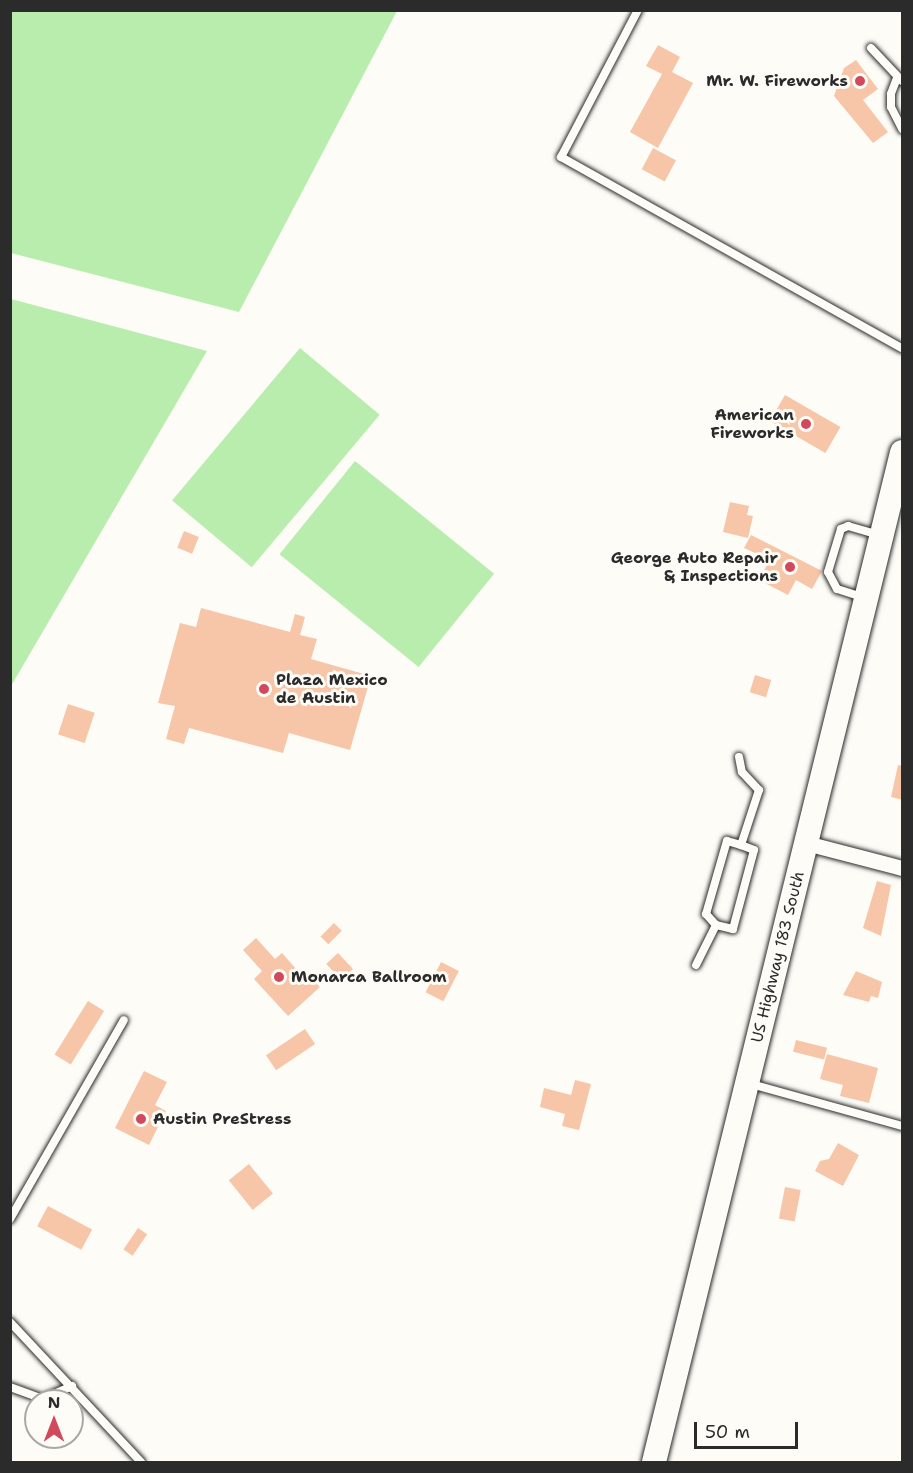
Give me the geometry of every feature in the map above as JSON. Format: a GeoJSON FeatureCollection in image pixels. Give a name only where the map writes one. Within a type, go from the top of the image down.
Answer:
{"type":"FeatureCollection","features":[{"type":"Feature","properties":{"kind":"highway","name":"US Highway 183 South"},"geometry":{"type":"LineString","coordinates":[[654,1462],[903,452]]}},
{"type":"Feature","properties":{"kind":"street"},"geometry":{"type":"LineString","coordinates":[[806,843],[903,868]]}},
{"type":"Feature","properties":{"kind":"lane"},"geometry":{"type":"LineString","coordinates":[[638,10],[561,157],[903,348]]}},
{"type":"Feature","properties":{"kind":"lane"},"geometry":{"type":"LineString","coordinates":[[871,48],[900,80],[891,94],[891,108],[903,129]]}},
{"type":"Feature","properties":{"kind":"lane"},"geometry":{"type":"LineString","coordinates":[[867,599],[837,590],[828,572],[842,529],[848,526],[882,536]]}},
{"type":"Feature","properties":{"kind":"lane"},"geometry":{"type":"LineString","coordinates":[[738,757],[742,772],[759,790],[741,845]]}},
{"type":"Feature","properties":{"kind":"lane"},"geometry":{"type":"LineString","coordinates":[[727,841],[741,845],[754,850],[733,929],[716,925],[706,914],[727,841]]}},
{"type":"Feature","properties":{"kind":"lane"},"geometry":{"type":"LineString","coordinates":[[696,965],[716,925]]}},
{"type":"Feature","properties":{"kind":"lane"},"geometry":{"type":"LineString","coordinates":[[10,1219],[124,1020]]}},
{"type":"Feature","properties":{"kind":"lane"},"geometry":{"type":"LineString","coordinates":[[747,1082],[903,1126]]}},
{"type":"Feature","properties":{"kind":"lane"},"geometry":{"type":"LineString","coordinates":[[10,1322],[141,1462]]}},
{"type":"Feature","properties":{"kind":"lane"},"geometry":{"type":"LineString","coordinates":[[10,1387],[43,1399],[72,1386]]}},
{"type":"Feature","properties":{"kind":"green space"},"geometry":{"type":"Polygon","coordinates":[[[10,11],[397,11],[239,312],[11,253],[10,11]]]}},
{"type":"Feature","properties":{"kind":"green space"},"geometry":{"type":"Polygon","coordinates":[[[10,299],[207,351],[11,686],[10,299]]]}},
{"type":"Feature","properties":{"kind":"green space"},"geometry":{"type":"Polygon","coordinates":[[[300,348],[380,415],[252,567],[172,500],[300,348]]]}},
{"type":"Feature","properties":{"kind":"green space"},"geometry":{"type":"Polygon","coordinates":[[[355,461],[494,574],[419,667],[279,554],[355,461]]]}},
{"type":"Feature","properties":{"kind":"building"},"geometry":{"type":"Polygon","coordinates":[[[658,45],[680,57],[672,72],[693,83],[658,148],[630,132],[662,74],[646,66],[658,45]]]}},
{"type":"Feature","properties":{"kind":"building"},"geometry":{"type":"Polygon","coordinates":[[[856,60],[878,89],[863,100],[888,132],[873,143],[834,96],[844,68],[856,60]]]}},
{"type":"Feature","properties":{"kind":"building"},"geometry":{"type":"Polygon","coordinates":[[[653,148],[676,160],[665,181],[642,169],[653,148]]]}},
{"type":"Feature","properties":{"kind":"building","name":"American Fireworks"},"geometry":{"type":"Polygon","coordinates":[[[785,395],[840,427],[825,453],[770,421],[785,395]]]}},
{"type":"Feature","properties":{"kind":"building"},"geometry":{"type":"Polygon","coordinates":[[[730,502],[749,506],[747,515],[753,516],[748,538],[723,532],[730,502]]]}},
{"type":"Feature","properties":{"kind":"building"},"geometry":{"type":"Polygon","coordinates":[[[184,531],[199,537],[192,554],[177,548],[184,531]]]}},
{"type":"Feature","properties":{"kind":"building","name":"George Auto Repair & Inspections"},"geometry":{"type":"Polygon","coordinates":[[[751,535],[822,571],[812,589],[796,580],[788,595],[759,580],[768,563],[766,558],[744,548],[751,535]]]}},
{"type":"Feature","properties":{"kind":"building","name":"Plaza Mexico de Austin"},"geometry":{"type":"Polygon","coordinates":[[[201,608],[290,632],[295,614],[305,617],[300,635],[317,639],[311,659],[371,676],[350,750],[289,733],[283,753],[189,728],[184,744],[166,739],[175,706],[158,703],[180,623],[196,627],[201,608]]]}},
{"type":"Feature","properties":{"kind":"building"},"geometry":{"type":"Polygon","coordinates":[[[755,675],[771,680],[766,697],[750,692],[755,675]]]}},
{"type":"Feature","properties":{"kind":"building"},"geometry":{"type":"Polygon","coordinates":[[[68,704],[95,713],[85,743],[58,734],[68,704]]]}},
{"type":"Feature","properties":{"kind":"building"},"geometry":{"type":"Polygon","coordinates":[[[898,765],[903,766],[903,800],[891,797],[898,765]]]}},
{"type":"Feature","properties":{"kind":"building"},"geometry":{"type":"Polygon","coordinates":[[[877,881],[891,885],[881,936],[863,928],[877,881]]]}},
{"type":"Feature","properties":{"kind":"building"},"geometry":{"type":"Polygon","coordinates":[[[334,923],[342,931],[328,944],[321,936],[334,923]]]}},
{"type":"Feature","properties":{"kind":"building","name":"Monarca Ballroom"},"geometry":{"type":"Polygon","coordinates":[[[256,938],[275,959],[282,953],[305,979],[309,976],[320,987],[288,1016],[254,979],[262,971],[243,950],[256,938]]]}},
{"type":"Feature","properties":{"kind":"building"},"geometry":{"type":"Polygon","coordinates":[[[338,953],[353,969],[341,980],[326,964],[338,953]]]}},
{"type":"Feature","properties":{"kind":"building"},"geometry":{"type":"Polygon","coordinates":[[[441,962],[459,971],[443,1001],[426,992],[441,962]]]}},
{"type":"Feature","properties":{"kind":"building"},"geometry":{"type":"Polygon","coordinates":[[[856,971],[882,982],[878,998],[871,996],[869,1002],[843,995],[856,971]]]}},
{"type":"Feature","properties":{"kind":"building"},"geometry":{"type":"Polygon","coordinates":[[[88,1001],[104,1011],[71,1064],[55,1054],[88,1001]]]}},
{"type":"Feature","properties":{"kind":"building"},"geometry":{"type":"Polygon","coordinates":[[[305,1029],[315,1044],[276,1070],[266,1055],[305,1029]]]}},
{"type":"Feature","properties":{"kind":"building"},"geometry":{"type":"Polygon","coordinates":[[[796,1040],[827,1048],[824,1059],[793,1052],[796,1040]]]}},
{"type":"Feature","properties":{"kind":"building"},"geometry":{"type":"Polygon","coordinates":[[[827,1054],[878,1068],[869,1103],[840,1096],[843,1085],[820,1079],[827,1054]]]}},
{"type":"Feature","properties":{"kind":"building","name":"Austin PreStress"},"geometry":{"type":"Polygon","coordinates":[[[144,1071],[167,1082],[155,1105],[166,1111],[149,1145],[115,1128],[144,1071]]]}},
{"type":"Feature","properties":{"kind":"building"},"geometry":{"type":"Polygon","coordinates":[[[575,1080],[591,1084],[579,1130],[562,1126],[565,1114],[540,1107],[544,1088],[571,1095],[575,1080]]]}},
{"type":"Feature","properties":{"kind":"building"},"geometry":{"type":"Polygon","coordinates":[[[838,1143],[859,1155],[843,1186],[815,1171],[820,1161],[829,1159],[838,1143]]]}},
{"type":"Feature","properties":{"kind":"building"},"geometry":{"type":"Polygon","coordinates":[[[249,1164],[273,1194],[253,1210],[229,1180],[249,1164]]]}},
{"type":"Feature","properties":{"kind":"building"},"geometry":{"type":"Polygon","coordinates":[[[785,1187],[801,1190],[795,1221],[779,1218],[785,1187]]]}},
{"type":"Feature","properties":{"kind":"building"},"geometry":{"type":"Polygon","coordinates":[[[48,1206],[92,1229],[81,1250],[37,1226],[48,1206]]]}},
{"type":"Feature","properties":{"kind":"building"},"geometry":{"type":"Polygon","coordinates":[[[138,1228],[147,1234],[133,1256],[123,1250],[138,1228]]]}},
{"type":"Feature","properties":{"kind":"place","name":"Mr. W. Fireworks"},"geometry":{"type":"Point","coordinates":[860,81]}},
{"type":"Feature","properties":{"kind":"place","name":"American Fireworks"},"geometry":{"type":"Point","coordinates":[806,424]}},
{"type":"Feature","properties":{"kind":"place","name":"George Auto Repair & Inspections"},"geometry":{"type":"Point","coordinates":[790,567]}},
{"type":"Feature","properties":{"kind":"place","name":"Plaza Mexico de Austin"},"geometry":{"type":"Point","coordinates":[264,689]}},
{"type":"Feature","properties":{"kind":"place","name":"Monarca Ballroom"},"geometry":{"type":"Point","coordinates":[279,977]}},
{"type":"Feature","properties":{"kind":"place","name":"Austin PreStress"},"geometry":{"type":"Point","coordinates":[141,1119]}}]}
